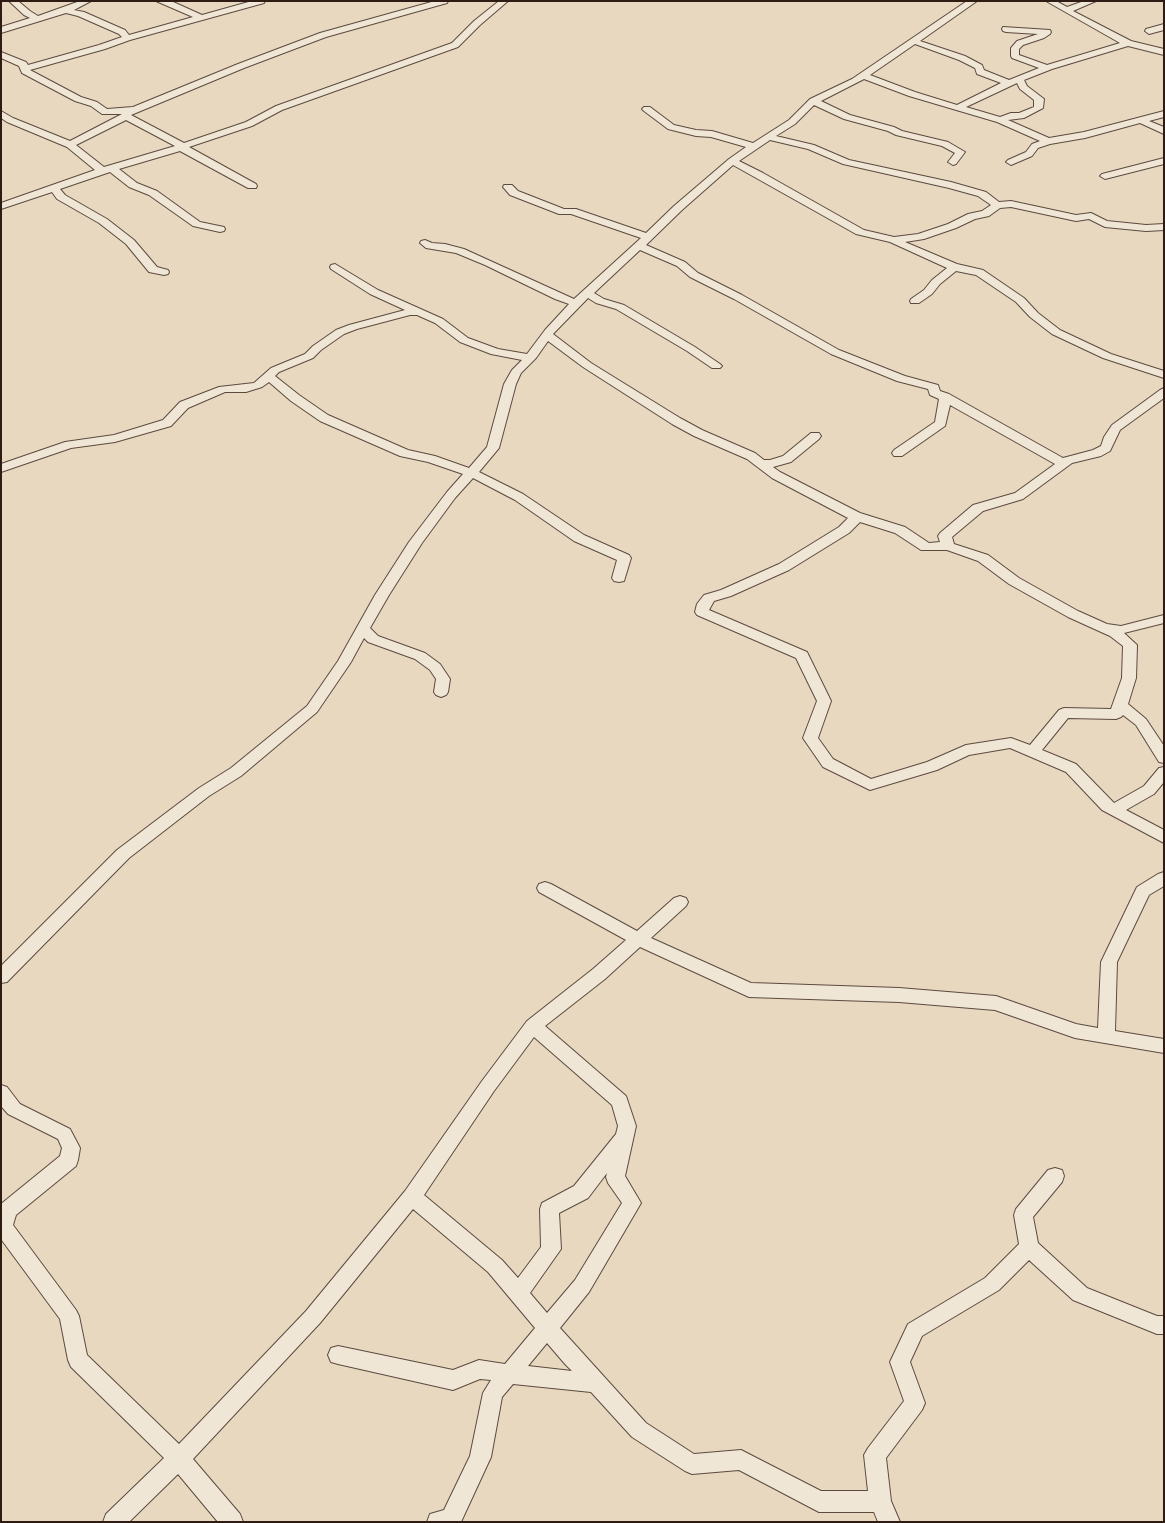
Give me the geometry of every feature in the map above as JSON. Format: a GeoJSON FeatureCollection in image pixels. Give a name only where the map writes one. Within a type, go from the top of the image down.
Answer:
{"type":"FeatureCollection","features":[{"type":"Feature","properties":{"kind":"street"},"geometry":{"type":"LineString","coordinates":[[13,1],[38,19]]}},
{"type":"Feature","properties":{"kind":"street"},"geometry":{"type":"LineString","coordinates":[[1,30],[66,10],[87,1]]}},
{"type":"Feature","properties":{"kind":"street"},"geometry":{"type":"LineString","coordinates":[[160,1],[203,18]]}},
{"type":"Feature","properties":{"kind":"street"},"geometry":{"type":"LineString","coordinates":[[25,69],[127,38],[261,1]]}},
{"type":"Feature","properties":{"kind":"street"},"geometry":{"type":"LineString","coordinates":[[70,145],[126,116],[127,113],[241,66],[323,35],[424,3],[444,1]]}},
{"type":"Feature","properties":{"kind":"street"},"geometry":{"type":"LineString","coordinates":[[1,206],[249,124],[279,108],[455,45],[477,23],[504,1]]}},
{"type":"Feature","properties":{"kind":"street"},"geometry":{"type":"LineString","coordinates":[[1,977],[123,854],[204,792],[236,772],[312,709],[344,662],[416,542],[451,495],[493,448],[510,384],[516,372],[530,358],[546,336],[576,303],[732,162],[792,122],[813,101],[837,91],[878,66],[913,40],[973,1]]}},
{"type":"Feature","properties":{"kind":"street"},"geometry":{"type":"LineString","coordinates":[[1050,1],[1128,43],[1164,52]]}},
{"type":"Feature","properties":{"kind":"street"},"geometry":{"type":"LineString","coordinates":[[1066,10],[1092,1]]}},
{"type":"Feature","properties":{"kind":"street"},"geometry":{"type":"LineString","coordinates":[[66,10],[122,32],[127,38]]}},
{"type":"Feature","properties":{"kind":"street"},"geometry":{"type":"LineString","coordinates":[[1149,31],[1164,27]]}},
{"type":"Feature","properties":{"kind":"street"},"geometry":{"type":"LineString","coordinates":[[1006,29],[1047,32],[1041,36],[1020,43],[1015,48],[1015,56],[1047,68]]}},
{"type":"Feature","properties":{"kind":"street"},"geometry":{"type":"LineString","coordinates":[[913,40],[962,58],[980,67],[980,72],[1009,83]]}},
{"type":"Feature","properties":{"kind":"street"},"geometry":{"type":"LineString","coordinates":[[958,108],[1009,83],[1047,68],[1128,43]]}},
{"type":"Feature","properties":{"kind":"street"},"geometry":{"type":"LineString","coordinates":[[1,55],[23,64],[25,69],[78,99],[94,104],[105,112],[135,110]]}},
{"type":"Feature","properties":{"kind":"street"},"geometry":{"type":"LineString","coordinates":[[862,75],[912,94],[1000,120],[1048,141]]}},
{"type":"Feature","properties":{"kind":"street"},"geometry":{"type":"LineString","coordinates":[[1000,120],[1012,116],[1021,116],[1038,108],[1039,99],[1023,87],[1019,79]]}},
{"type":"Feature","properties":{"kind":"street"},"geometry":{"type":"LineString","coordinates":[[813,101],[833,109],[847,117],[891,129],[899,133],[945,144],[960,152],[953,162]]}},
{"type":"Feature","properties":{"kind":"street"},"geometry":{"type":"LineString","coordinates":[[647,109],[671,127],[696,133],[712,134],[754,146]]}},
{"type":"Feature","properties":{"kind":"street"},"geometry":{"type":"LineString","coordinates":[[1,114],[10,120],[70,145],[107,170],[133,185],[153,193],[197,224],[220,229]]}},
{"type":"Feature","properties":{"kind":"street"},"geometry":{"type":"LineString","coordinates":[[1011,162],[1029,154],[1035,146],[1048,141],[1085,135],[1164,114]]}},
{"type":"Feature","properties":{"kind":"street"},"geometry":{"type":"LineString","coordinates":[[126,116],[180,144],[181,147],[252,186]]}},
{"type":"Feature","properties":{"kind":"street"},"geometry":{"type":"LineString","coordinates":[[1142,121],[1164,132]]}},
{"type":"Feature","properties":{"kind":"street"},"geometry":{"type":"LineString","coordinates":[[768,137],[811,147],[846,162],[951,185],[982,194],[997,204],[1011,204],[1028,209],[1049,211],[1076,218],[1091,216],[1105,224],[1146,228],[1164,227]]}},
{"type":"Feature","properties":{"kind":"street"},"geometry":{"type":"LineString","coordinates":[[1105,176],[1164,161]]}},
{"type":"Feature","properties":{"kind":"street"},"geometry":{"type":"LineString","coordinates":[[732,162],[760,175],[860,232],[873,237],[889,239],[920,237],[952,226],[972,216],[985,214],[997,204]]}},
{"type":"Feature","properties":{"kind":"street"},"geometry":{"type":"LineString","coordinates":[[508,186],[514,193],[563,212],[572,211],[648,237]]}},
{"type":"Feature","properties":{"kind":"street"},"geometry":{"type":"LineString","coordinates":[[54,188],[61,197],[103,221],[130,242],[153,270],[164,272]]}},
{"type":"Feature","properties":{"kind":"street"},"geometry":{"type":"LineString","coordinates":[[889,239],[954,267],[979,272],[1020,300],[1034,315],[1063,335],[1107,356],[1164,375]]}},
{"type":"Feature","properties":{"kind":"street"},"geometry":{"type":"LineString","coordinates":[[425,243],[430,246],[445,247],[460,251],[489,263],[559,297],[576,303]]}},
{"type":"Feature","properties":{"kind":"street"},"geometry":{"type":"LineString","coordinates":[[639,246],[681,264],[694,275],[738,296],[835,352],[901,379],[934,387],[934,393],[945,397],[1063,463]]}},
{"type":"Feature","properties":{"kind":"street"},"geometry":{"type":"LineString","coordinates":[[336,267],[400,309],[410,312],[420,312],[439,321],[464,340],[495,352],[530,358]]}},
{"type":"Feature","properties":{"kind":"street"},"geometry":{"type":"LineString","coordinates":[[915,301],[928,292],[936,282],[954,267]]}},
{"type":"Feature","properties":{"kind":"street"},"geometry":{"type":"LineString","coordinates":[[587,293],[600,301],[620,307],[691,349],[716,366]]}},
{"type":"Feature","properties":{"kind":"street"},"geometry":{"type":"LineString","coordinates":[[1,468],[69,445],[115,438],[168,423],[184,405],[222,389],[246,388],[258,385],[275,370],[309,356],[317,348],[340,332],[400,309]]}},
{"type":"Feature","properties":{"kind":"street"},"geometry":{"type":"LineString","coordinates":[[546,336],[587,365],[676,421],[698,433],[751,456],[776,475],[855,516],[900,530],[926,547],[948,546],[984,558],[1014,581],[1068,611],[1115,633],[1130,645],[1129,678],[1116,714],[1064,713],[1033,752]]}},
{"type":"Feature","properties":{"kind":"street"},"geometry":{"type":"LineString","coordinates":[[268,376],[280,384],[295,398],[324,418],[404,453],[431,459],[472,473],[519,497],[579,538],[624,558],[619,578]]}},
{"type":"Feature","properties":{"kind":"street"},"geometry":{"type":"LineString","coordinates":[[948,546],[945,536],[978,508],[1019,496],[1068,460],[1097,453],[1106,448],[1110,437],[1116,428],[1164,392]]}},
{"type":"Feature","properties":{"kind":"street"},"geometry":{"type":"LineString","coordinates":[[898,453],[941,423],[945,397]]}},
{"type":"Feature","properties":{"kind":"street"},"geometry":{"type":"LineString","coordinates":[[760,463],[771,464],[787,460],[815,436]]}},
{"type":"Feature","properties":{"kind":"street"},"geometry":{"type":"LineString","coordinates":[[855,516],[854,521],[844,530],[784,567],[726,593],[709,598],[704,604],[702,612],[802,655],[824,701],[810,738],[828,763],[870,786],[932,766],[966,750],[1011,743],[1071,768],[1107,806],[1164,837]]}},
{"type":"Feature","properties":{"kind":"street"},"geometry":{"type":"LineString","coordinates":[[1103,627],[1121,630],[1164,619]]}},
{"type":"Feature","properties":{"kind":"street"},"geometry":{"type":"LineString","coordinates":[[363,629],[373,639],[420,656],[435,667],[443,679],[441,692]]}},
{"type":"Feature","properties":{"kind":"street"},"geometry":{"type":"LineString","coordinates":[[1120,705],[1141,722],[1164,758]]}},
{"type":"Feature","properties":{"kind":"street"},"geometry":{"type":"LineString","coordinates":[[1113,810],[1149,790],[1164,772]]}},
{"type":"Feature","properties":{"kind":"street"},"geometry":{"type":"LineString","coordinates":[[1106,1036],[1108,962],[1142,891],[1164,878]]}},
{"type":"Feature","properties":{"kind":"street"},"geometry":{"type":"LineString","coordinates":[[545,888],[638,939],[749,990],[899,995],[996,1003],[1075,1031],[1164,1046]]}},
{"type":"Feature","properties":{"kind":"street"},"geometry":{"type":"LineString","coordinates":[[114,1522],[207,1431],[313,1317],[412,1197],[488,1086],[533,1026],[599,974],[680,902]]}},
{"type":"Feature","properties":{"kind":"street"},"geometry":{"type":"LineString","coordinates":[[438,1522],[451,1520],[480,1457],[493,1393],[582,1286],[632,1203],[615,1177],[627,1126],[620,1101],[533,1026]]}},
{"type":"Feature","properties":{"kind":"street"},"geometry":{"type":"LineString","coordinates":[[1,1092],[14,1109],[64,1134],[70,1148],[69,1160],[8,1210],[3,1227],[69,1316],[78,1360],[179,1458],[232,1522]]}},
{"type":"Feature","properties":{"kind":"street"},"geometry":{"type":"LineString","coordinates":[[518,1293],[551,1249],[549,1209],[581,1192],[625,1135]]}},
{"type":"Feature","properties":{"kind":"street"},"geometry":{"type":"LineString","coordinates":[[1055,1176],[1023,1215],[1029,1247],[1080,1294],[1157,1325],[1164,1325]]}},
{"type":"Feature","properties":{"kind":"street"},"geometry":{"type":"LineString","coordinates":[[412,1197],[495,1266],[596,1383],[639,1430],[692,1464],[742,1460],[819,1501],[880,1502]]}},
{"type":"Feature","properties":{"kind":"street"},"geometry":{"type":"LineString","coordinates":[[889,1522],[880,1502],[875,1455],[915,1403],[900,1362],[915,1330],[992,1284],[1029,1247]]}},
{"type":"Feature","properties":{"kind":"street"},"geometry":{"type":"LineString","coordinates":[[338,1355],[453,1380],[479,1370],[596,1383]]}}]}
